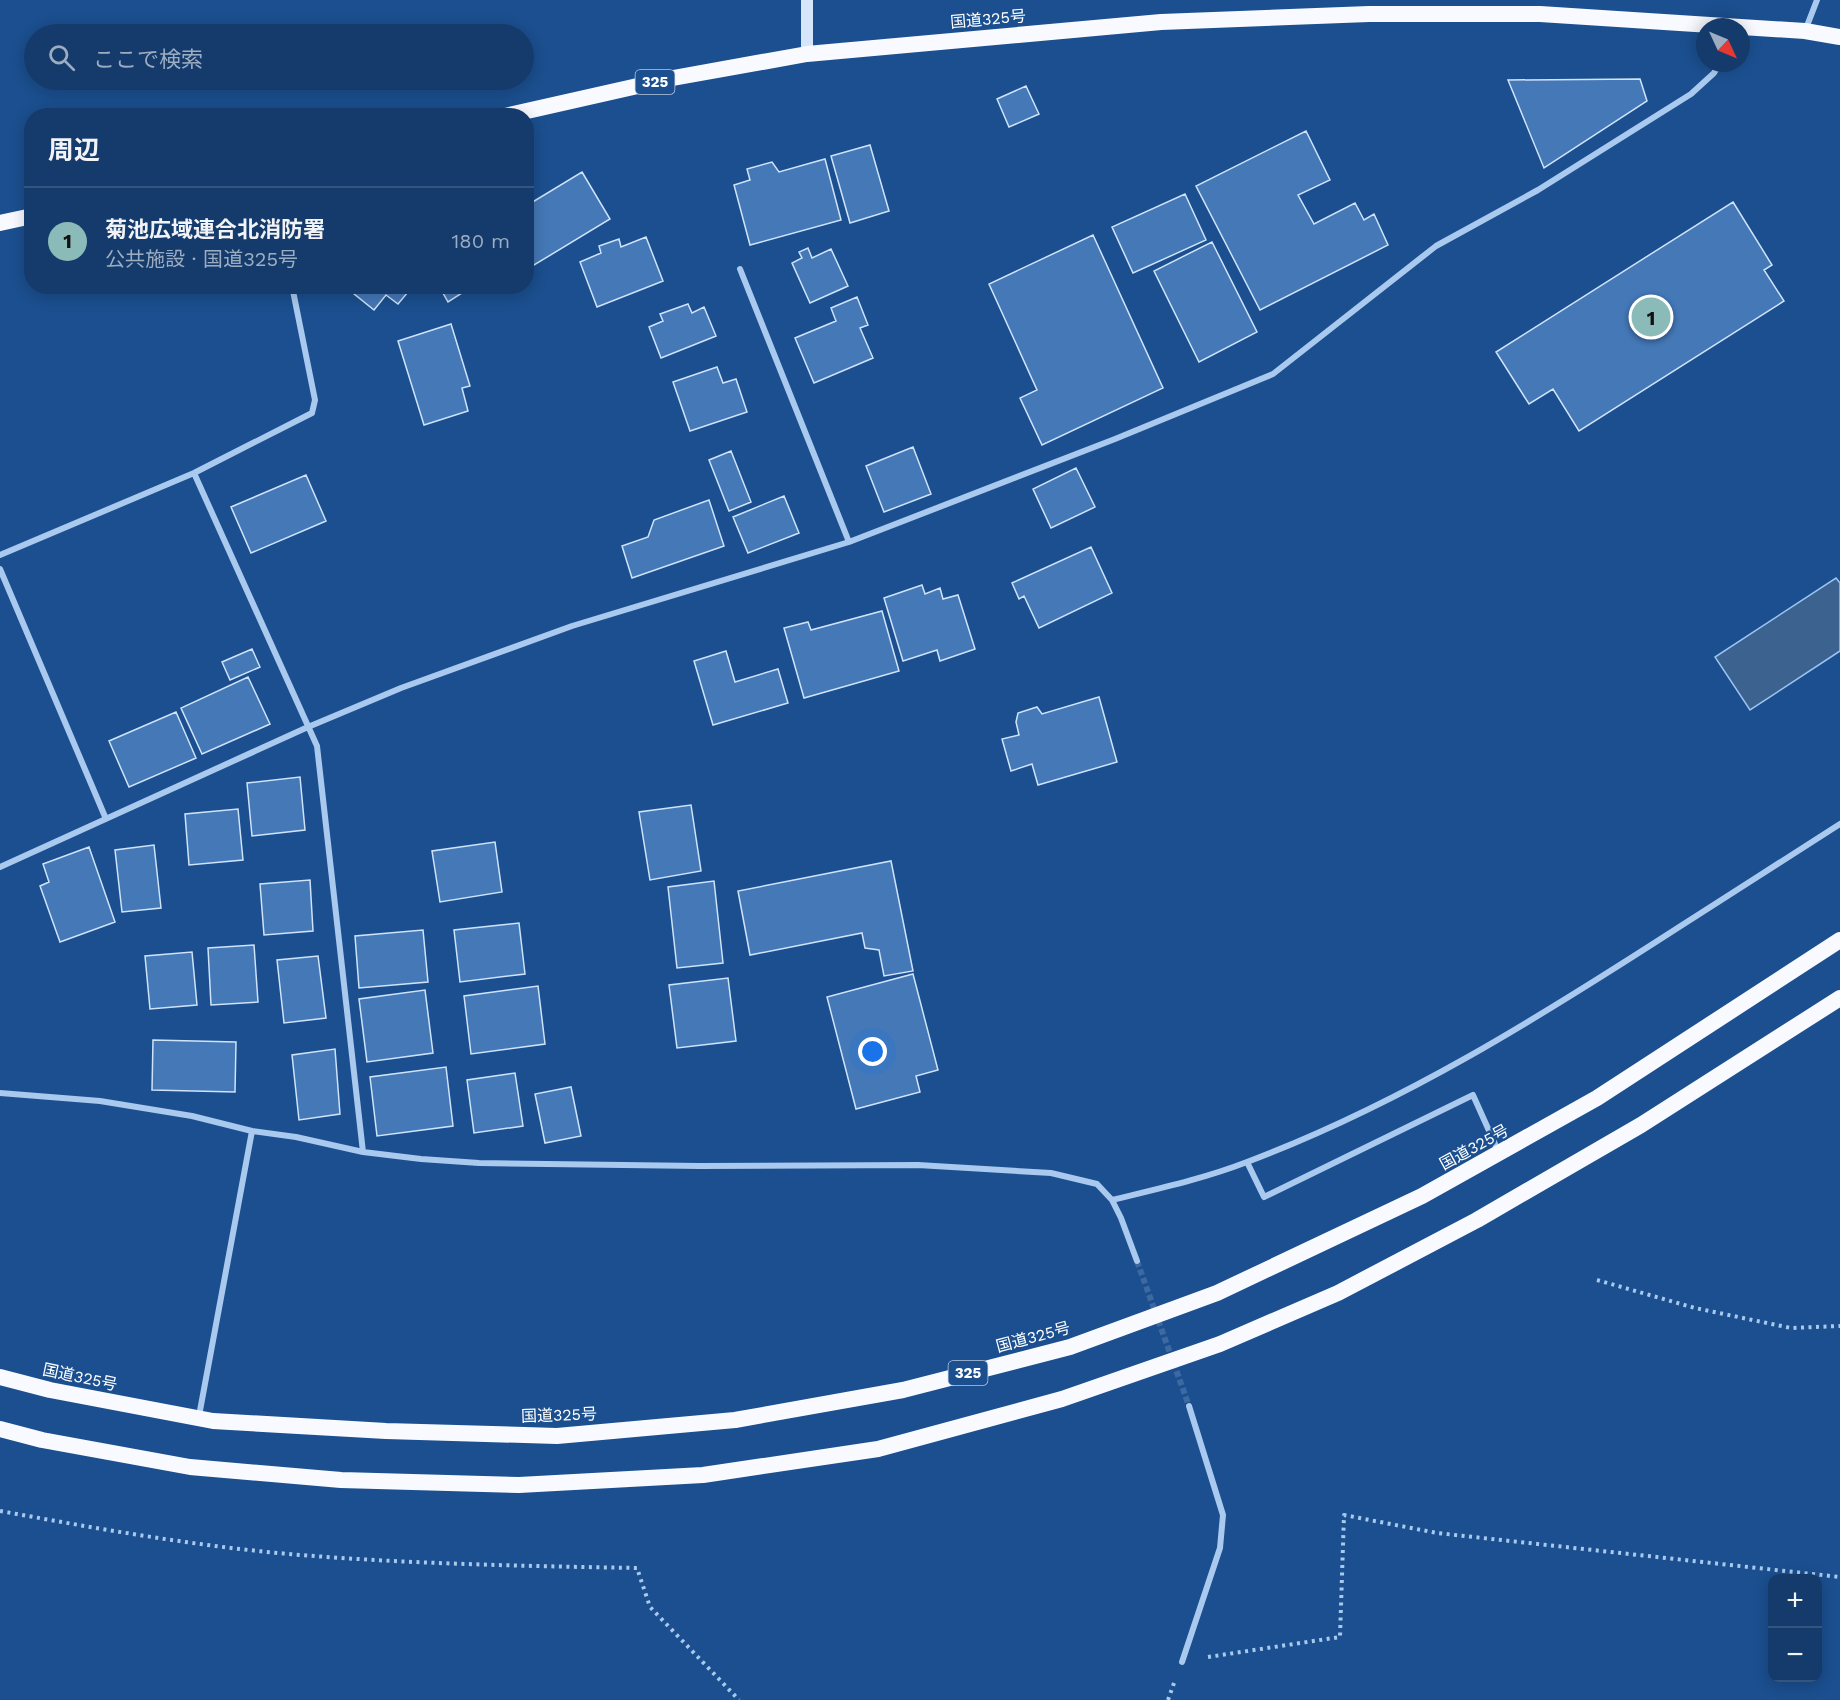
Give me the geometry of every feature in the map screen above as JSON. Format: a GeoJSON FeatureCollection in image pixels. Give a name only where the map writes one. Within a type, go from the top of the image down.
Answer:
{"type":"FeatureCollection","features":[{"type":"Feature","properties":{"kind":"highway","name":"国道325号"},"geometry":{"type":"LineString","coordinates":[[534,109],[673,78],[807,54],[1161,22],[1369,14],[1540,14],[1696,24]]}},
{"type":"Feature","properties":{"kind":"highway","name":"国道325号"},"geometry":{"type":"LineString","coordinates":[[1750,28],[1804,31],[1840,37]]}},
{"type":"Feature","properties":{"kind":"highway"},"geometry":{"type":"LineString","coordinates":[[0,223],[24,218]]}},
{"type":"Feature","properties":{"kind":"highway","name":"国道325号"},"geometry":{"type":"LineString","coordinates":[[0,1377],[50,1390],[213,1421],[386,1431],[557,1436],[735,1420],[903,1390],[1070,1347],[1217,1293],[1422,1196],[1598,1098],[1840,940]]}},
{"type":"Feature","properties":{"kind":"highway"},"geometry":{"type":"LineString","coordinates":[[0,1429],[42,1440],[190,1467],[340,1480],[519,1485],[703,1475],[878,1449],[1062,1399],[1220,1344],[1338,1293],[1477,1220],[1631,1131],[1840,998]]}},
{"type":"Feature","properties":{"kind":"main road"},"geometry":{"type":"LineString","coordinates":[[807,0],[807,54]]}},
{"type":"Feature","properties":{"kind":"street"},"geometry":{"type":"LineString","coordinates":[[1804,31],[1817,0]]}},
{"type":"Feature","properties":{"kind":"street"},"geometry":{"type":"LineString","coordinates":[[0,867],[308,727],[401,688],[572,626],[849,542],[1093,448],[1273,374],[1436,246],[1538,190],[1691,94],[1715,72]]}},
{"type":"Feature","properties":{"kind":"street"},"geometry":{"type":"LineString","coordinates":[[740,269],[849,542]]}},
{"type":"Feature","properties":{"kind":"street"},"geometry":{"type":"LineString","coordinates":[[0,555],[194,473],[312,413],[315,400],[294,294]]}},
{"type":"Feature","properties":{"kind":"street"},"geometry":{"type":"LineString","coordinates":[[194,473],[317,746],[363,1152]]}},
{"type":"Feature","properties":{"kind":"street"},"geometry":{"type":"LineString","coordinates":[[0,569],[106,819]]}},
{"type":"Feature","properties":{"kind":"street"},"geometry":{"type":"LineString","coordinates":[[1112,1200],[1168,1187],[1247,1162],[1391,1100],[1444,1072],[1581,990],[1840,824]]}},
{"type":"Feature","properties":{"kind":"street"},"geometry":{"type":"LineString","coordinates":[[0,1093],[100,1101],[192,1116],[252,1131],[296,1137],[363,1152],[421,1159],[479,1163],[700,1166],[918,1165],[1051,1173],[1096,1184],[1112,1200],[1137,1262]]}},
{"type":"Feature","properties":{"kind":"street"},"geometry":{"type":"LineString","coordinates":[[1247,1162],[1264,1197],[1473,1095],[1499,1153]]}},
{"type":"Feature","properties":{"kind":"street"},"geometry":{"type":"LineString","coordinates":[[198,1418],[252,1131]]}},
{"type":"Feature","properties":{"kind":"street"},"geometry":{"type":"LineString","coordinates":[[1182,1662],[1220,1548],[1223,1515],[1189,1406]]}},
{"type":"Feature","properties":{"kind":"path"},"geometry":{"type":"LineString","coordinates":[[1597,1280],[1695,1308],[1791,1328],[1840,1326]]}},
{"type":"Feature","properties":{"kind":"path"},"geometry":{"type":"LineString","coordinates":[[0,1511],[150,1538],[300,1555],[453,1565],[638,1568],[650,1607],[739,1700]]}},
{"type":"Feature","properties":{"kind":"path"},"geometry":{"type":"LineString","coordinates":[[1168,1700],[1182,1662],[1340,1637],[1344,1515],[1437,1533],[1840,1577]]}},
{"type":"Feature","properties":{"kind":"water"},"geometry":{"type":"Polygon","coordinates":[[[1836,578],[1840,583],[1840,651],[1750,710],[1715,657],[1836,578]]]}},
{"type":"Feature","properties":{"kind":"building"},"geometry":{"type":"Polygon","coordinates":[[[1640,79],[1647,101],[1544,168],[1508,80],[1640,79]]]}},
{"type":"Feature","properties":{"kind":"building"},"geometry":{"type":"Polygon","coordinates":[[[1026,86],[1039,114],[1009,127],[997,99],[1026,86]]]}},
{"type":"Feature","properties":{"kind":"building"},"geometry":{"type":"Polygon","coordinates":[[[1306,131],[1330,180],[1298,195],[1314,224],[1355,203],[1364,220],[1374,214],[1388,245],[1260,310],[1196,186],[1306,131]]]}},
{"type":"Feature","properties":{"kind":"building"},"geometry":{"type":"Polygon","coordinates":[[[870,145],[889,211],[850,223],[831,156],[870,145]]]}},
{"type":"Feature","properties":{"kind":"building"},"geometry":{"type":"Polygon","coordinates":[[[825,159],[841,220],[750,245],[734,185],[750,180],[747,169],[772,162],[779,172],[825,159]]]}},
{"type":"Feature","properties":{"kind":"building"},"geometry":{"type":"Polygon","coordinates":[[[582,172],[610,219],[534,265],[534,201],[582,172]]]}},
{"type":"Feature","properties":{"kind":"building"},"geometry":{"type":"Polygon","coordinates":[[[1185,194],[1206,240],[1133,273],[1112,227],[1185,194]]]}},
{"type":"Feature","properties":{"kind":"building"},"geometry":{"type":"Polygon","coordinates":[[[1733,202],[1772,265],[1764,270],[1784,301],[1579,431],[1553,389],[1529,404],[1496,352],[1733,202]]]}},
{"type":"Feature","properties":{"kind":"building"},"geometry":{"type":"Polygon","coordinates":[[[1093,235],[1163,388],[1042,445],[1020,398],[1037,390],[989,284],[1093,235]]]}},
{"type":"Feature","properties":{"kind":"building"},"geometry":{"type":"Polygon","coordinates":[[[646,237],[663,281],[597,307],[580,262],[601,253],[599,246],[619,239],[621,247],[646,237]]]}},
{"type":"Feature","properties":{"kind":"building"},"geometry":{"type":"Polygon","coordinates":[[[1212,242],[1257,332],[1199,362],[1154,271],[1212,242]]]}},
{"type":"Feature","properties":{"kind":"building"},"geometry":{"type":"Polygon","coordinates":[[[808,248],[812,258],[831,249],[848,286],[810,303],[792,263],[802,258],[799,252],[808,248]]]}},
{"type":"Feature","properties":{"kind":"building"},"geometry":{"type":"Polygon","coordinates":[[[354,294],[406,294],[398,304],[386,295],[374,310],[354,294]]]}},
{"type":"Feature","properties":{"kind":"building"},"geometry":{"type":"Polygon","coordinates":[[[444,294],[460,294],[448,302],[444,294]]]}},
{"type":"Feature","properties":{"kind":"building"},"geometry":{"type":"Polygon","coordinates":[[[857,297],[868,325],[860,328],[873,358],[814,383],[795,338],[836,321],[831,308],[857,297]]]}},
{"type":"Feature","properties":{"kind":"building"},"geometry":{"type":"Polygon","coordinates":[[[688,304],[692,313],[704,307],[716,336],[661,358],[649,327],[663,321],[660,314],[688,304]]]}},
{"type":"Feature","properties":{"kind":"building"},"geometry":{"type":"Polygon","coordinates":[[[451,324],[470,386],[462,388],[468,411],[424,425],[398,341],[451,324]]]}},
{"type":"Feature","properties":{"kind":"building"},"geometry":{"type":"Polygon","coordinates":[[[717,367],[723,383],[736,379],[747,412],[690,431],[673,382],[717,367]]]}},
{"type":"Feature","properties":{"kind":"building"},"geometry":{"type":"Polygon","coordinates":[[[913,447],[931,494],[884,512],[866,466],[913,447]]]}},
{"type":"Feature","properties":{"kind":"building"},"geometry":{"type":"Polygon","coordinates":[[[731,451],[751,502],[729,511],[709,460],[731,451]]]}},
{"type":"Feature","properties":{"kind":"building"},"geometry":{"type":"Polygon","coordinates":[[[1076,468],[1095,507],[1051,528],[1033,489],[1076,468]]]}},
{"type":"Feature","properties":{"kind":"building"},"geometry":{"type":"Polygon","coordinates":[[[306,475],[326,521],[251,553],[231,507],[306,475]]]}},
{"type":"Feature","properties":{"kind":"building"},"geometry":{"type":"Polygon","coordinates":[[[784,496],[799,533],[748,553],[733,517],[784,496]]]}},
{"type":"Feature","properties":{"kind":"building"},"geometry":{"type":"Polygon","coordinates":[[[709,500],[724,546],[632,578],[622,546],[648,537],[654,520],[709,500]]]}},
{"type":"Feature","properties":{"kind":"building"},"geometry":{"type":"Polygon","coordinates":[[[1091,547],[1112,593],[1039,628],[1024,596],[1019,599],[1012,583],[1091,547]]]}},
{"type":"Feature","properties":{"kind":"building"},"geometry":{"type":"Polygon","coordinates":[[[922,585],[925,594],[940,588],[943,599],[958,595],[975,649],[940,661],[937,650],[903,661],[884,598],[922,585]]]}},
{"type":"Feature","properties":{"kind":"building"},"geometry":{"type":"Polygon","coordinates":[[[882,611],[899,671],[804,698],[784,628],[808,622],[811,630],[882,611]]]}},
{"type":"Feature","properties":{"kind":"building"},"geometry":{"type":"Polygon","coordinates":[[[252,649],[260,667],[230,680],[222,662],[252,649]]]}},
{"type":"Feature","properties":{"kind":"building"},"geometry":{"type":"Polygon","coordinates":[[[726,651],[735,682],[778,669],[788,703],[713,725],[694,661],[726,651]]]}},
{"type":"Feature","properties":{"kind":"building"},"geometry":{"type":"Polygon","coordinates":[[[248,677],[270,724],[202,754],[181,708],[248,677]]]}},
{"type":"Feature","properties":{"kind":"building"},"geometry":{"type":"Polygon","coordinates":[[[1099,697],[1117,762],[1038,785],[1032,764],[1011,771],[1002,739],[1019,735],[1016,722],[1018,713],[1037,707],[1042,714],[1099,697]]]}},
{"type":"Feature","properties":{"kind":"building"},"geometry":{"type":"Polygon","coordinates":[[[176,712],[196,758],[129,787],[109,741],[176,712]]]}},
{"type":"Feature","properties":{"kind":"building"},"geometry":{"type":"Polygon","coordinates":[[[300,777],[305,830],[252,836],[247,783],[300,777]]]}},
{"type":"Feature","properties":{"kind":"building"},"geometry":{"type":"Polygon","coordinates":[[[691,805],[701,871],[650,880],[639,812],[691,805]]]}},
{"type":"Feature","properties":{"kind":"building"},"geometry":{"type":"Polygon","coordinates":[[[238,809],[243,860],[189,865],[185,814],[238,809]]]}},
{"type":"Feature","properties":{"kind":"building"},"geometry":{"type":"Polygon","coordinates":[[[495,842],[502,892],[440,902],[432,851],[495,842]]]}},
{"type":"Feature","properties":{"kind":"building"},"geometry":{"type":"Polygon","coordinates":[[[154,845],[161,908],[122,912],[115,850],[154,845]]]}},
{"type":"Feature","properties":{"kind":"building"},"geometry":{"type":"Polygon","coordinates":[[[89,847],[115,922],[60,942],[40,886],[49,882],[43,864],[89,847]]]}},
{"type":"Feature","properties":{"kind":"building"},"geometry":{"type":"Polygon","coordinates":[[[891,861],[913,971],[884,976],[879,950],[865,948],[862,933],[750,955],[738,891],[891,861]]]}},
{"type":"Feature","properties":{"kind":"building"},"geometry":{"type":"Polygon","coordinates":[[[310,880],[313,931],[264,935],[260,884],[310,880]]]}},
{"type":"Feature","properties":{"kind":"building"},"geometry":{"type":"Polygon","coordinates":[[[714,881],[723,963],[677,968],[668,887],[714,881]]]}},
{"type":"Feature","properties":{"kind":"building"},"geometry":{"type":"Polygon","coordinates":[[[519,923],[525,974],[460,982],[454,930],[519,923]]]}},
{"type":"Feature","properties":{"kind":"building"},"geometry":{"type":"Polygon","coordinates":[[[423,930],[428,982],[359,988],[355,936],[423,930]]]}},
{"type":"Feature","properties":{"kind":"building"},"geometry":{"type":"Polygon","coordinates":[[[254,945],[258,1002],[211,1005],[208,948],[254,945]]]}},
{"type":"Feature","properties":{"kind":"building"},"geometry":{"type":"Polygon","coordinates":[[[192,952],[197,1005],[150,1009],[145,956],[192,952]]]}},
{"type":"Feature","properties":{"kind":"building"},"geometry":{"type":"Polygon","coordinates":[[[318,956],[326,1018],[284,1023],[277,960],[318,956]]]}},
{"type":"Feature","properties":{"kind":"building"},"geometry":{"type":"Polygon","coordinates":[[[913,974],[938,1070],[916,1076],[920,1092],[856,1109],[827,997],[913,974]]]}},
{"type":"Feature","properties":{"kind":"building"},"geometry":{"type":"Polygon","coordinates":[[[728,978],[736,1041],[677,1048],[669,985],[728,978]]]}},
{"type":"Feature","properties":{"kind":"building"},"geometry":{"type":"Polygon","coordinates":[[[538,986],[545,1044],[471,1054],[464,996],[538,986]]]}},
{"type":"Feature","properties":{"kind":"building"},"geometry":{"type":"Polygon","coordinates":[[[425,990],[433,1053],[367,1062],[359,999],[425,990]]]}},
{"type":"Feature","properties":{"kind":"building"},"geometry":{"type":"Polygon","coordinates":[[[153,1040],[236,1042],[235,1092],[152,1090],[153,1040]]]}},
{"type":"Feature","properties":{"kind":"building"},"geometry":{"type":"Polygon","coordinates":[[[335,1049],[340,1114],[299,1120],[292,1055],[335,1049]]]}},
{"type":"Feature","properties":{"kind":"building"},"geometry":{"type":"Polygon","coordinates":[[[446,1067],[453,1126],[377,1136],[370,1077],[446,1067]]]}},
{"type":"Feature","properties":{"kind":"building"},"geometry":{"type":"Polygon","coordinates":[[[515,1073],[523,1126],[474,1133],[467,1080],[515,1073]]]}},
{"type":"Feature","properties":{"kind":"building"},"geometry":{"type":"Polygon","coordinates":[[[571,1087],[581,1136],[545,1143],[535,1094],[571,1087]]]}},
{"type":"Feature","properties":{"kind":"tunnel"},"geometry":{"type":"LineString","coordinates":[[1137,1261],[1189,1406]]}},
{"type":"Feature","properties":{"kind":"place","name":"菊池広域連合北消防署"},"geometry":{"type":"Point","coordinates":[1651,317]}}]}
